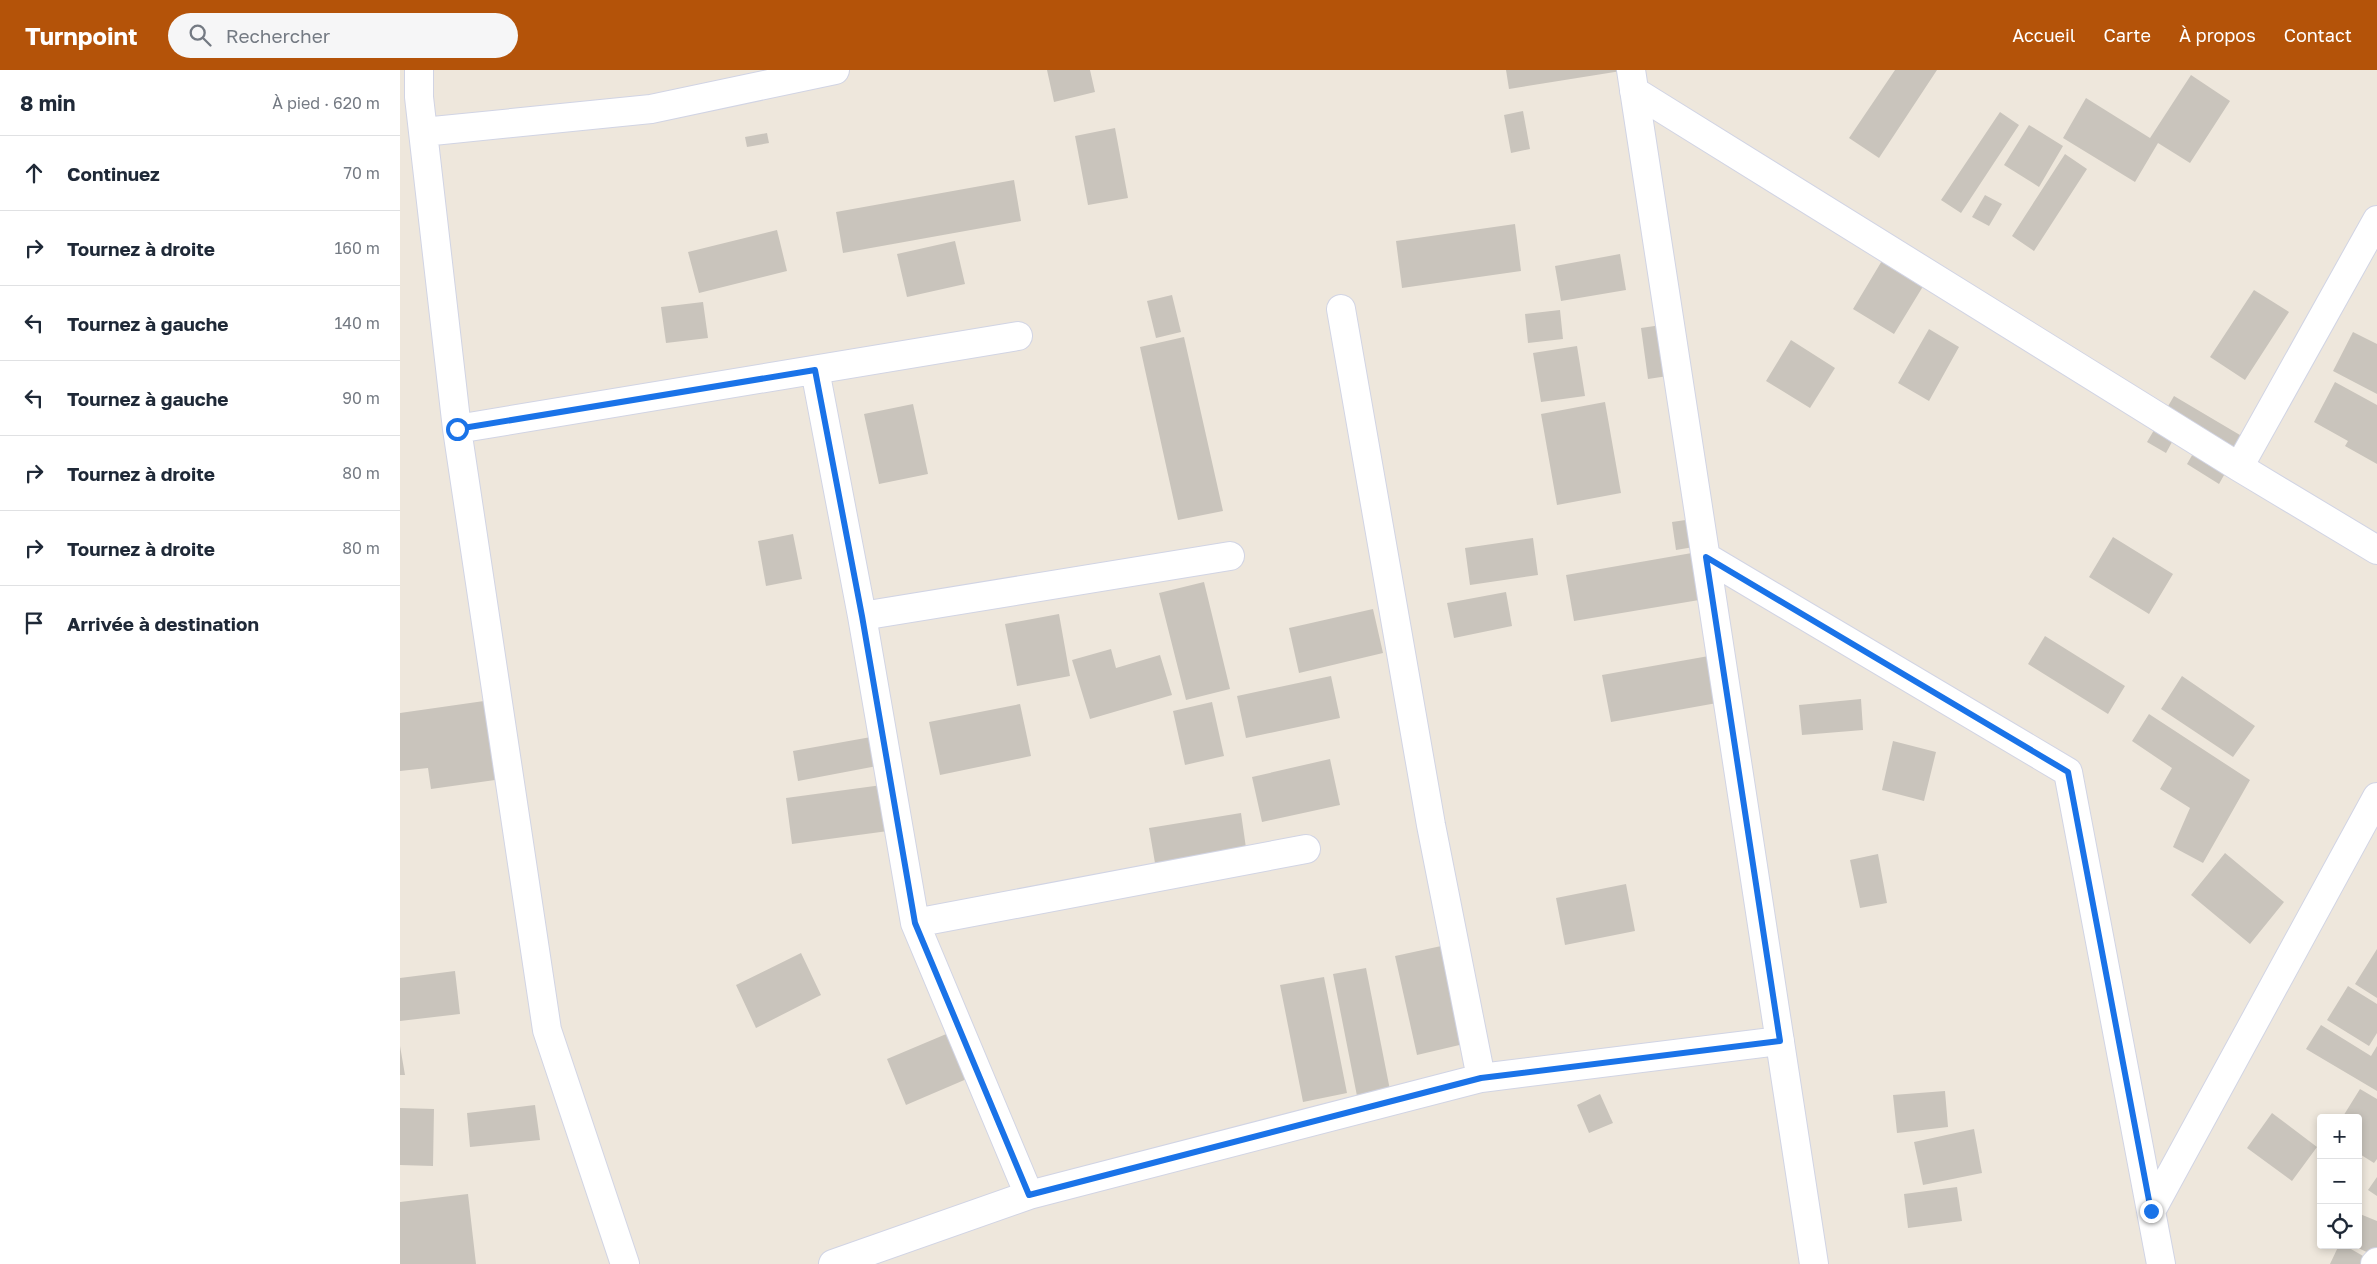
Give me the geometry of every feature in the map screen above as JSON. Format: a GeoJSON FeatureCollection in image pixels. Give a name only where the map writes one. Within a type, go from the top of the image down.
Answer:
{"type":"FeatureCollection","features":[{"type":"Feature","properties":{"kind":"street"},"geometry":{"type":"LineString","coordinates":[[419,70],[410,97],[423,132],[457,429],[547,1030],[625,1264]]}},
{"type":"Feature","properties":{"kind":"street"},"geometry":{"type":"LineString","coordinates":[[423,132],[650,109],[835,70]]}},
{"type":"Feature","properties":{"kind":"street"},"geometry":{"type":"LineString","coordinates":[[1633,81],[2239,468],[2377,550]]}},
{"type":"Feature","properties":{"kind":"street"},"geometry":{"type":"LineString","coordinates":[[1633,81],[1814,1264]]}},
{"type":"Feature","properties":{"kind":"street"},"geometry":{"type":"LineString","coordinates":[[2239,468],[2377,220]]}},
{"type":"Feature","properties":{"kind":"street"},"geometry":{"type":"LineString","coordinates":[[1342,309],[1431,825],[1481,1078]]}},
{"type":"Feature","properties":{"kind":"street"},"geometry":{"type":"LineString","coordinates":[[457,429],[1018,336]]}},
{"type":"Feature","properties":{"kind":"street"},"geometry":{"type":"LineString","coordinates":[[815,370],[862,616],[915,923],[1029,1195]]}},
{"type":"Feature","properties":{"kind":"street"},"geometry":{"type":"LineString","coordinates":[[862,616],[1230,556]]}},
{"type":"Feature","properties":{"kind":"street"},"geometry":{"type":"LineString","coordinates":[[1706,557],[2068,772],[2161,1264]]}},
{"type":"Feature","properties":{"kind":"street"},"geometry":{"type":"LineString","coordinates":[[2151,1211],[2377,797]]}},
{"type":"Feature","properties":{"kind":"street"},"geometry":{"type":"LineString","coordinates":[[915,923],[1306,849]]}},
{"type":"Feature","properties":{"kind":"street"},"geometry":{"type":"LineString","coordinates":[[833,1264],[1029,1195],[1481,1078],[1780,1041]]}},
{"type":"Feature","properties":{"kind":"building"},"geometry":{"type":"Polygon","coordinates":[[[1047,70],[1090,70],[1095,92],[1054,102],[1047,70]]]}},
{"type":"Feature","properties":{"kind":"building"},"geometry":{"type":"Polygon","coordinates":[[[1506,70],[1621,70],[1621,71],[1509,89],[1506,70]]]}},
{"type":"Feature","properties":{"kind":"building"},"geometry":{"type":"Polygon","coordinates":[[[1895,70],[1937,70],[1879,158],[1849,138],[1895,70]]]}},
{"type":"Feature","properties":{"kind":"building"},"geometry":{"type":"Polygon","coordinates":[[[2191,75],[2230,101],[2190,163],[2158,143],[2135,182],[2063,138],[2086,98],[2150,138],[2191,75]]]}},
{"type":"Feature","properties":{"kind":"building"},"geometry":{"type":"Polygon","coordinates":[[[1523,111],[1530,149],[1511,153],[1504,115],[1523,111]]]}},
{"type":"Feature","properties":{"kind":"building"},"geometry":{"type":"Polygon","coordinates":[[[2000,112],[2019,125],[1961,213],[1941,200],[2000,112]]]}},
{"type":"Feature","properties":{"kind":"building"},"geometry":{"type":"Polygon","coordinates":[[[2029,125],[2063,146],[2039,187],[2004,165],[2029,125]]]}},
{"type":"Feature","properties":{"kind":"building"},"geometry":{"type":"Polygon","coordinates":[[[1115,128],[1128,198],[1088,205],[1075,136],[1115,128]]]}},
{"type":"Feature","properties":{"kind":"building"},"geometry":{"type":"Polygon","coordinates":[[[767,133],[769,143],[747,147],[745,137],[767,133]]]}},
{"type":"Feature","properties":{"kind":"building"},"geometry":{"type":"Polygon","coordinates":[[[2065,154],[2087,169],[2034,251],[2012,236],[2065,154]]]}},
{"type":"Feature","properties":{"kind":"building"},"geometry":{"type":"Polygon","coordinates":[[[1014,180],[1021,221],[843,253],[836,212],[1014,180]]]}},
{"type":"Feature","properties":{"kind":"building"},"geometry":{"type":"Polygon","coordinates":[[[1985,195],[2002,204],[1989,226],[1972,217],[1985,195]]]}},
{"type":"Feature","properties":{"kind":"building"},"geometry":{"type":"Polygon","coordinates":[[[1515,224],[1521,271],[1402,288],[1396,241],[1515,224]]]}},
{"type":"Feature","properties":{"kind":"building"},"geometry":{"type":"Polygon","coordinates":[[[777,230],[787,271],[699,293],[688,252],[777,230]]]}},
{"type":"Feature","properties":{"kind":"building"},"geometry":{"type":"Polygon","coordinates":[[[1895,239],[1936,265],[1894,334],[1853,309],[1895,239]]]}},
{"type":"Feature","properties":{"kind":"building"},"geometry":{"type":"Polygon","coordinates":[[[955,241],[965,284],[907,297],[897,254],[955,241]]]}},
{"type":"Feature","properties":{"kind":"building"},"geometry":{"type":"Polygon","coordinates":[[[1620,254],[1626,290],[1561,301],[1555,266],[1620,254]]]}},
{"type":"Feature","properties":{"kind":"building"},"geometry":{"type":"Polygon","coordinates":[[[2254,290],[2289,312],[2245,380],[2210,357],[2254,290]]]}},
{"type":"Feature","properties":{"kind":"building"},"geometry":{"type":"Polygon","coordinates":[[[1172,295],[1181,332],[1156,338],[1147,301],[1172,295]]]}},
{"type":"Feature","properties":{"kind":"building"},"geometry":{"type":"Polygon","coordinates":[[[703,302],[708,338],[666,343],[661,307],[703,302]]]}},
{"type":"Feature","properties":{"kind":"building"},"geometry":{"type":"Polygon","coordinates":[[[1560,310],[1563,339],[1528,343],[1525,314],[1560,310]]]}},
{"type":"Feature","properties":{"kind":"building"},"geometry":{"type":"Polygon","coordinates":[[[1675,323],[1681,374],[1648,379],[1641,328],[1675,323]]]}},
{"type":"Feature","properties":{"kind":"building"},"geometry":{"type":"Polygon","coordinates":[[[1929,329],[1959,347],[1929,401],[1898,383],[1929,329]]]}},
{"type":"Feature","properties":{"kind":"building"},"geometry":{"type":"Polygon","coordinates":[[[2353,332],[2377,344],[2377,394],[2333,371],[2353,332]]]}},
{"type":"Feature","properties":{"kind":"building"},"geometry":{"type":"Polygon","coordinates":[[[1184,337],[1223,511],[1178,520],[1140,347],[1184,337]]]}},
{"type":"Feature","properties":{"kind":"building"},"geometry":{"type":"Polygon","coordinates":[[[1791,340],[1835,368],[1810,408],[1766,381],[1791,340]]]}},
{"type":"Feature","properties":{"kind":"building"},"geometry":{"type":"Polygon","coordinates":[[[1577,346],[1585,396],[1541,402],[1533,353],[1577,346]]]}},
{"type":"Feature","properties":{"kind":"building"},"geometry":{"type":"Polygon","coordinates":[[[2335,382],[2377,405],[2377,464],[2345,446],[2348,441],[2314,422],[2335,382]]]}},
{"type":"Feature","properties":{"kind":"building"},"geometry":{"type":"Polygon","coordinates":[[[2174,396],[2245,438],[2219,484],[2187,464],[2198,445],[2177,433],[2166,453],[2147,442],[2174,396]]]}},
{"type":"Feature","properties":{"kind":"building"},"geometry":{"type":"Polygon","coordinates":[[[1605,402],[1621,493],[1557,505],[1541,414],[1605,402]]]}},
{"type":"Feature","properties":{"kind":"building"},"geometry":{"type":"Polygon","coordinates":[[[913,404],[928,474],[879,484],[864,414],[913,404]]]}},
{"type":"Feature","properties":{"kind":"building"},"geometry":{"type":"Polygon","coordinates":[[[1706,517],[1711,544],[1676,550],[1672,522],[1706,517]]]}},
{"type":"Feature","properties":{"kind":"building"},"geometry":{"type":"Polygon","coordinates":[[[793,534],[802,579],[766,586],[758,541],[793,534]]]}},
{"type":"Feature","properties":{"kind":"building"},"geometry":{"type":"Polygon","coordinates":[[[2113,537],[2173,574],[2149,614],[2089,577],[2113,537]]]}},
{"type":"Feature","properties":{"kind":"building"},"geometry":{"type":"Polygon","coordinates":[[[1533,538],[1538,575],[1470,585],[1465,548],[1533,538]]]}},
{"type":"Feature","properties":{"kind":"building"},"geometry":{"type":"Polygon","coordinates":[[[1709,550],[1717,597],[1574,621],[1566,575],[1709,550]]]}},
{"type":"Feature","properties":{"kind":"building"},"geometry":{"type":"Polygon","coordinates":[[[1204,582],[1230,689],[1186,700],[1159,593],[1204,582]]]}},
{"type":"Feature","properties":{"kind":"building"},"geometry":{"type":"Polygon","coordinates":[[[1506,592],[1512,626],[1454,638],[1447,603],[1506,592]]]}},
{"type":"Feature","properties":{"kind":"building"},"geometry":{"type":"Polygon","coordinates":[[[1373,609],[1383,653],[1299,673],[1289,628],[1373,609]]]}},
{"type":"Feature","properties":{"kind":"building"},"geometry":{"type":"Polygon","coordinates":[[[1059,614],[1070,676],[1017,686],[1005,624],[1059,614]]]}},
{"type":"Feature","properties":{"kind":"building"},"geometry":{"type":"Polygon","coordinates":[[[2045,636],[2125,686],[2108,714],[2028,664],[2045,636]]]}},
{"type":"Feature","properties":{"kind":"building"},"geometry":{"type":"Polygon","coordinates":[[[1111,649],[1116,668],[1160,655],[1172,695],[1090,719],[1072,660],[1111,649]]]}},
{"type":"Feature","properties":{"kind":"building"},"geometry":{"type":"Polygon","coordinates":[[[1720,654],[1728,701],[1611,722],[1602,675],[1720,654]]]}},
{"type":"Feature","properties":{"kind":"building"},"geometry":{"type":"Polygon","coordinates":[[[1331,676],[1340,718],[1246,738],[1237,696],[1331,676]]]}},
{"type":"Feature","properties":{"kind":"building"},"geometry":{"type":"Polygon","coordinates":[[[2182,676],[2255,726],[2233,757],[2161,709],[2182,676]]]}},
{"type":"Feature","properties":{"kind":"building"},"geometry":{"type":"Polygon","coordinates":[[[1861,699],[1863,730],[1802,735],[1799,705],[1861,699]]]}},
{"type":"Feature","properties":{"kind":"building"},"geometry":{"type":"Polygon","coordinates":[[[484,701],[495,780],[431,789],[428,768],[400,771],[400,713],[484,701]]]}},
{"type":"Feature","properties":{"kind":"building"},"geometry":{"type":"Polygon","coordinates":[[[1212,702],[1224,756],[1185,765],[1173,711],[1212,702]]]}},
{"type":"Feature","properties":{"kind":"building"},"geometry":{"type":"Polygon","coordinates":[[[1020,704],[1031,756],[940,775],[929,722],[1020,704]]]}},
{"type":"Feature","properties":{"kind":"building"},"geometry":{"type":"Polygon","coordinates":[[[2149,714],[2250,780],[2203,863],[2173,847],[2190,808],[2160,789],[2172,768],[2132,741],[2149,714]]]}},
{"type":"Feature","properties":{"kind":"building"},"geometry":{"type":"Polygon","coordinates":[[[871,737],[877,766],[798,781],[793,751],[871,737]]]}},
{"type":"Feature","properties":{"kind":"building"},"geometry":{"type":"Polygon","coordinates":[[[1893,741],[1936,752],[1924,801],[1882,790],[1893,741]]]}},
{"type":"Feature","properties":{"kind":"building"},"geometry":{"type":"Polygon","coordinates":[[[1330,759],[1340,805],[1262,822],[1252,777],[1330,759]]]}},
{"type":"Feature","properties":{"kind":"building"},"geometry":{"type":"Polygon","coordinates":[[[882,785],[888,831],[792,844],[786,798],[882,785]]]}},
{"type":"Feature","properties":{"kind":"building"},"geometry":{"type":"Polygon","coordinates":[[[1241,813],[1246,848],[1155,863],[1149,828],[1241,813]]]}},
{"type":"Feature","properties":{"kind":"building"},"geometry":{"type":"Polygon","coordinates":[[[2225,853],[2284,902],[2250,944],[2191,895],[2225,853]]]}},
{"type":"Feature","properties":{"kind":"building"},"geometry":{"type":"Polygon","coordinates":[[[1878,854],[1887,903],[1860,908],[1850,860],[1878,854]]]}},
{"type":"Feature","properties":{"kind":"building"},"geometry":{"type":"Polygon","coordinates":[[[1626,884],[1635,931],[1565,945],[1556,898],[1626,884]]]}},
{"type":"Feature","properties":{"kind":"building"},"geometry":{"type":"Polygon","coordinates":[[[1446,945],[1468,1043],[1417,1055],[1395,956],[1446,945]]]}},
{"type":"Feature","properties":{"kind":"building"},"geometry":{"type":"Polygon","coordinates":[[[2377,949],[2377,998],[2355,984],[2377,949]]]}},
{"type":"Feature","properties":{"kind":"building"},"geometry":{"type":"Polygon","coordinates":[[[801,953],[821,995],[756,1028],[736,985],[801,953]]]}},
{"type":"Feature","properties":{"kind":"building"},"geometry":{"type":"Polygon","coordinates":[[[1366,968],[1390,1090],[1357,1096],[1333,974],[1366,968]]]}},
{"type":"Feature","properties":{"kind":"building"},"geometry":{"type":"Polygon","coordinates":[[[455,971],[460,1014],[400,1021],[400,978],[455,971]]]}},
{"type":"Feature","properties":{"kind":"building"},"geometry":{"type":"Polygon","coordinates":[[[1324,977],[1347,1093],[1303,1102],[1280,985],[1324,977]]]}},
{"type":"Feature","properties":{"kind":"building"},"geometry":{"type":"Polygon","coordinates":[[[2348,986],[2377,1004],[2377,1033],[2369,1046],[2327,1020],[2348,986]]]}},
{"type":"Feature","properties":{"kind":"building"},"geometry":{"type":"Polygon","coordinates":[[[2321,1025],[2371,1056],[2377,1046],[2377,1091],[2306,1049],[2321,1025]]]}},
{"type":"Feature","properties":{"kind":"building"},"geometry":{"type":"Polygon","coordinates":[[[951,1032],[969,1078],[906,1105],[887,1059],[951,1032]]]}},
{"type":"Feature","properties":{"kind":"building"},"geometry":{"type":"Polygon","coordinates":[[[400,1046],[405,1075],[400,1075],[400,1046]]]}},
{"type":"Feature","properties":{"kind":"building"},"geometry":{"type":"Polygon","coordinates":[[[2360,1089],[2377,1099],[2377,1159],[2374,1163],[2362,1156],[2362,1114],[2344,1114],[2360,1089]]]}},
{"type":"Feature","properties":{"kind":"building"},"geometry":{"type":"Polygon","coordinates":[[[1945,1091],[1948,1127],[1897,1133],[1893,1095],[1945,1091]]]}},
{"type":"Feature","properties":{"kind":"building"},"geometry":{"type":"Polygon","coordinates":[[[1600,1094],[1613,1123],[1589,1133],[1577,1105],[1600,1094]]]}},
{"type":"Feature","properties":{"kind":"building"},"geometry":{"type":"Polygon","coordinates":[[[535,1105],[540,1140],[470,1147],[467,1113],[535,1105]]]}},
{"type":"Feature","properties":{"kind":"building"},"geometry":{"type":"Polygon","coordinates":[[[400,1108],[434,1109],[433,1166],[400,1165],[400,1108]]]}},
{"type":"Feature","properties":{"kind":"building"},"geometry":{"type":"Polygon","coordinates":[[[2272,1113],[2317,1147],[2292,1181],[2247,1148],[2272,1113]]]}},
{"type":"Feature","properties":{"kind":"building"},"geometry":{"type":"Polygon","coordinates":[[[1974,1129],[1982,1173],[1923,1185],[1914,1142],[1974,1129]]]}},
{"type":"Feature","properties":{"kind":"building"},"geometry":{"type":"Polygon","coordinates":[[[2377,1177],[2377,1196],[2368,1190],[2377,1177]]]}},
{"type":"Feature","properties":{"kind":"building"},"geometry":{"type":"Polygon","coordinates":[[[1957,1187],[1962,1221],[1908,1228],[1904,1194],[1957,1187]]]}},
{"type":"Feature","properties":{"kind":"building"},"geometry":{"type":"Polygon","coordinates":[[[468,1194],[476,1264],[400,1264],[400,1202],[468,1194]]]}},
{"type":"Feature","properties":{"kind":"building"},"geometry":{"type":"Polygon","coordinates":[[[2362,1215],[2377,1221],[2377,1257],[2360,1249],[2362,1249],[2362,1215]]]}},
{"type":"Feature","properties":{"kind":"building"},"geometry":{"type":"Polygon","coordinates":[[[2337,1249],[2351,1249],[2377,1264],[2330,1264],[2337,1249]]]}},
{"type":"Feature","properties":{"kind":"route"},"geometry":{"type":"LineString","coordinates":[[457,429],[815,370],[862,616],[915,923],[1029,1195],[1481,1078],[1780,1041],[1706,557],[2068,772],[2151,1211]]}}]}
